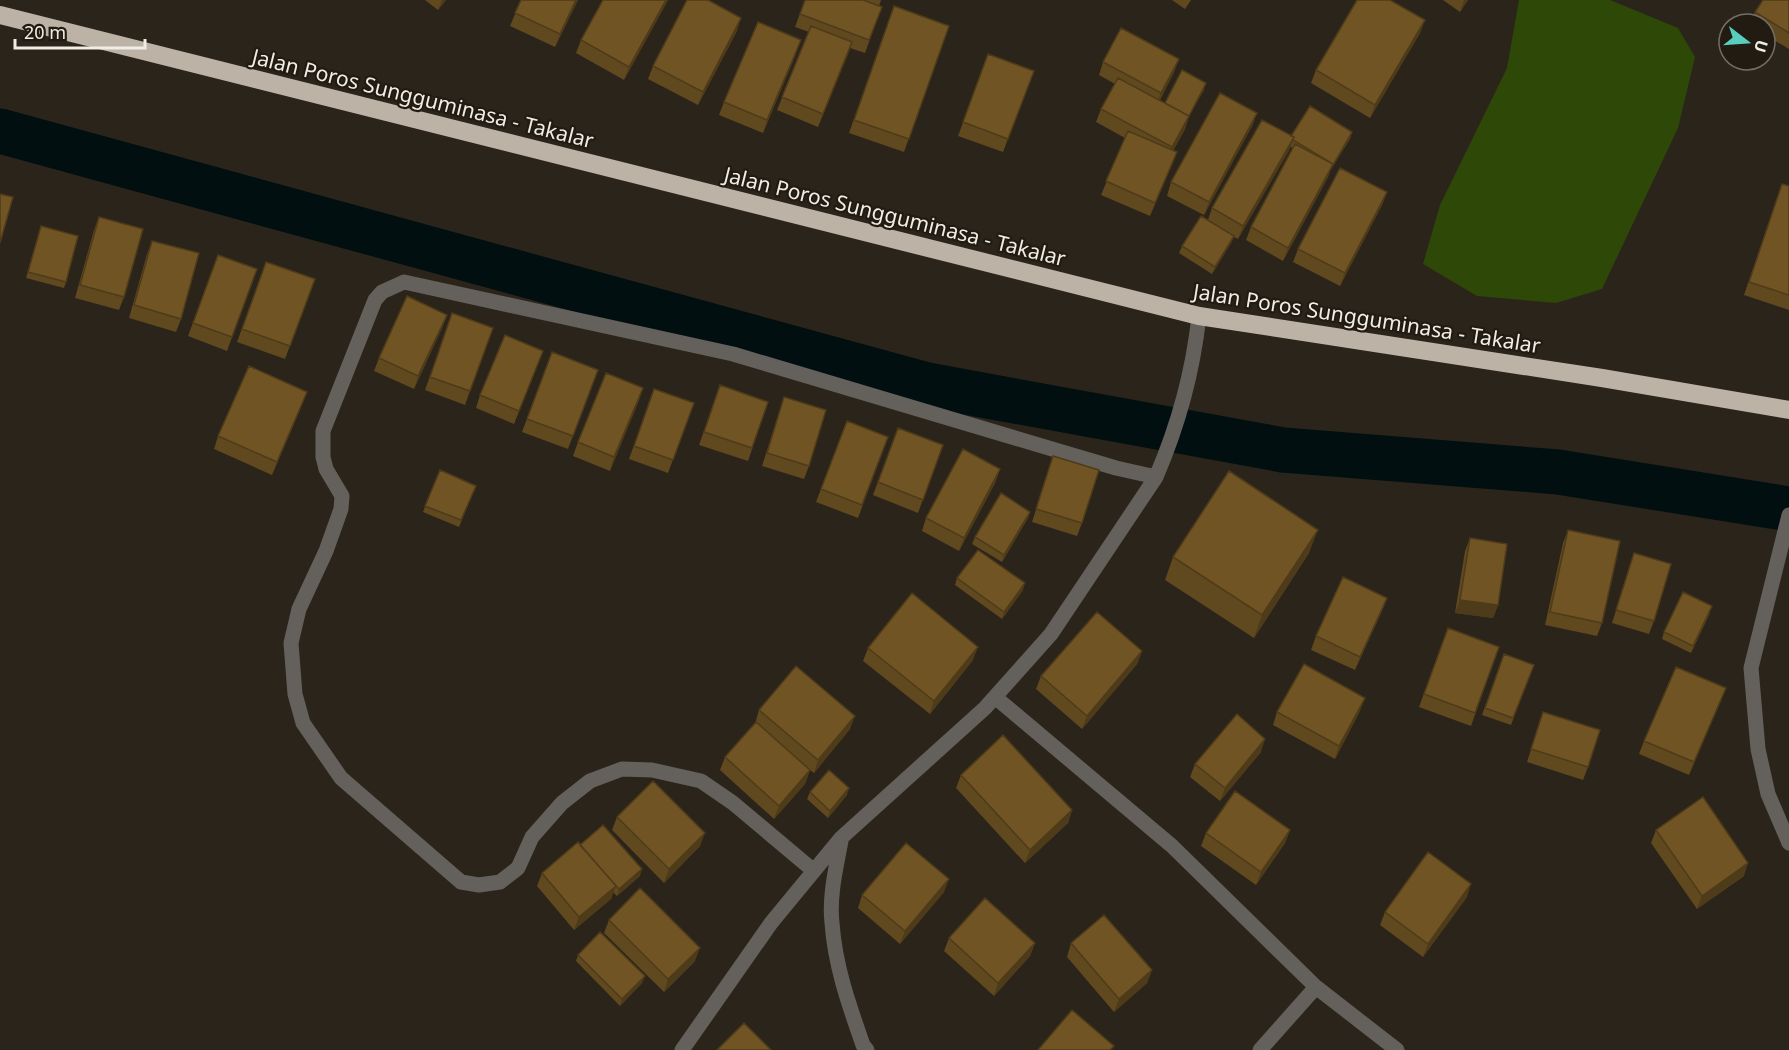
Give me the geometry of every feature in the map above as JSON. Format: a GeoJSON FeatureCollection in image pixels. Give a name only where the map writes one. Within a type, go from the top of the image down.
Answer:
{"type":"FeatureCollection","features":[{"type":"Feature","properties":{"kind":"highway","name":"Jalan Poros Sungguminasa - Takalar"},"geometry":{"type":"LineString","coordinates":[[0,15],[1199,316],[1602,378],[1789,410]]}},
{"type":"Feature","properties":{"kind":"street"},"geometry":{"type":"LineString","coordinates":[[814,871],[733,803],[701,781],[652,770],[622,769],[590,781],[562,803],[532,837],[518,868],[500,882],[479,885],[461,882],[341,778],[303,723],[296,694],[291,643],[299,609],[326,552],[341,508],[342,496],[326,469],[323,457],[323,431],[363,329],[381,292],[404,282],[733,354],[1116,468],[1156,477]]}},
{"type":"Feature","properties":{"kind":"street"},"geometry":{"type":"LineString","coordinates":[[682,1050],[771,923],[841,838],[995,697],[1051,634],[1156,477],[1167,452],[1194,360],[1199,316]]}},
{"type":"Feature","properties":{"kind":"street"},"geometry":{"type":"LineString","coordinates":[[1789,515],[1780,543],[1751,668],[1758,749],[1768,794],[1789,843]]}},
{"type":"Feature","properties":{"kind":"street"},"geometry":{"type":"LineString","coordinates":[[995,697],[1172,846],[1316,987],[1397,1050]]}},
{"type":"Feature","properties":{"kind":"street"},"geometry":{"type":"LineString","coordinates":[[841,838],[833,886],[831,922],[840,979],[863,1045],[867,1050]]}},
{"type":"Feature","properties":{"kind":"street"},"geometry":{"type":"LineString","coordinates":[[1260,1050],[1316,987]]}},
{"type":"Feature","properties":{"kind":"green space"},"geometry":{"type":"Polygon","coordinates":[[[1519,0],[1610,0],[1678,28],[1695,57],[1678,128],[1602,289],[1556,303],[1477,296],[1423,264],[1440,205],[1507,68],[1519,0]]]}},
{"type":"Feature","properties":{"kind":"building"},"geometry":{"type":"Polygon","coordinates":[[[521,0],[576,0],[560,34],[515,13],[521,0]]]}},
{"type":"Feature","properties":{"kind":"building"},"geometry":{"type":"Polygon","coordinates":[[[603,0],[666,0],[629,67],[581,40],[603,0]]]}},
{"type":"Feature","properties":{"kind":"building"},"geometry":{"type":"Polygon","coordinates":[[[687,0],[708,0],[741,18],[703,92],[653,66],[687,0]]]}},
{"type":"Feature","properties":{"kind":"building"},"geometry":{"type":"Polygon","coordinates":[[[805,0],[863,0],[882,7],[869,40],[800,14],[805,0]]]}},
{"type":"Feature","properties":{"kind":"building"},"geometry":{"type":"Polygon","coordinates":[[[1357,0],[1390,0],[1425,20],[1375,105],[1316,70],[1357,0]]]}},
{"type":"Feature","properties":{"kind":"building"},"geometry":{"type":"Polygon","coordinates":[[[1763,0],[1789,0],[1789,33],[1777,26],[1777,12],[1755,12],[1763,0]]]}},
{"type":"Feature","properties":{"kind":"building"},"geometry":{"type":"Polygon","coordinates":[[[894,6],[949,26],[909,139],[854,120],[894,6]]]}},
{"type":"Feature","properties":{"kind":"building"},"geometry":{"type":"Polygon","coordinates":[[[758,22],[801,40],[767,120],[724,102],[758,22]]]}},
{"type":"Feature","properties":{"kind":"building"},"geometry":{"type":"Polygon","coordinates":[[[811,26],[852,42],[823,114],[782,97],[811,26]]]}},
{"type":"Feature","properties":{"kind":"building"},"geometry":{"type":"Polygon","coordinates":[[[1121,28],[1179,59],[1161,93],[1103,62],[1121,28]]]}},
{"type":"Feature","properties":{"kind":"building"},"geometry":{"type":"Polygon","coordinates":[[[988,54],[1034,71],[1008,139],[963,122],[988,54]]]}},
{"type":"Feature","properties":{"kind":"building"},"geometry":{"type":"Polygon","coordinates":[[[1182,70],[1206,83],[1189,116],[1165,103],[1182,70]]]}},
{"type":"Feature","properties":{"kind":"building"},"geometry":{"type":"Polygon","coordinates":[[[1118,78],[1189,116],[1172,147],[1101,109],[1118,78]]]}},
{"type":"Feature","properties":{"kind":"building"},"geometry":{"type":"Polygon","coordinates":[[[1220,93],[1257,113],[1209,202],[1171,182],[1220,93]]]}},
{"type":"Feature","properties":{"kind":"building"},"geometry":{"type":"Polygon","coordinates":[[[1310,106],[1352,132],[1333,165],[1293,140],[1294,137],[1291,136],[1310,106]]]}},
{"type":"Feature","properties":{"kind":"building"},"geometry":{"type":"Polygon","coordinates":[[[1262,120],[1294,137],[1243,226],[1212,208],[1262,120]]]}},
{"type":"Feature","properties":{"kind":"building"},"geometry":{"type":"Polygon","coordinates":[[[1128,131],[1177,152],[1155,203],[1106,181],[1128,131]]]}},
{"type":"Feature","properties":{"kind":"building"},"geometry":{"type":"Polygon","coordinates":[[[1295,144],[1333,164],[1288,248],[1251,227],[1295,144]]]}},
{"type":"Feature","properties":{"kind":"building"},"geometry":{"type":"Polygon","coordinates":[[[1340,168],[1387,192],[1345,273],[1298,249],[1340,168]]]}},
{"type":"Feature","properties":{"kind":"building"},"geometry":{"type":"Polygon","coordinates":[[[1782,184],[1789,186],[1789,295],[1749,282],[1782,184]]]}},
{"type":"Feature","properties":{"kind":"building"},"geometry":{"type":"Polygon","coordinates":[[[0,194],[13,197],[0,243],[0,194]]]}},
{"type":"Feature","properties":{"kind":"building"},"geometry":{"type":"Polygon","coordinates":[[[1201,216],[1234,236],[1215,267],[1182,246],[1201,216]]]}},
{"type":"Feature","properties":{"kind":"building"},"geometry":{"type":"Polygon","coordinates":[[[99,217],[143,229],[124,297],[80,285],[99,217]]]}},
{"type":"Feature","properties":{"kind":"building"},"geometry":{"type":"Polygon","coordinates":[[[41,226],[78,236],[66,282],[28,272],[41,226]]]}},
{"type":"Feature","properties":{"kind":"building"},"geometry":{"type":"Polygon","coordinates":[[[152,241],[199,253],[181,319],[134,305],[152,241]]]}},
{"type":"Feature","properties":{"kind":"building"},"geometry":{"type":"Polygon","coordinates":[[[218,255],[257,269],[232,337],[193,323],[218,255]]]}},
{"type":"Feature","properties":{"kind":"building"},"geometry":{"type":"Polygon","coordinates":[[[266,262],[315,279],[290,346],[242,329],[266,262]]]}},
{"type":"Feature","properties":{"kind":"building"},"geometry":{"type":"Polygon","coordinates":[[[407,296],[447,315],[418,376],[379,358],[407,296]]]}},
{"type":"Feature","properties":{"kind":"building"},"geometry":{"type":"Polygon","coordinates":[[[452,313],[493,328],[470,391],[430,377],[452,313]]]}},
{"type":"Feature","properties":{"kind":"building"},"geometry":{"type":"Polygon","coordinates":[[[505,335],[543,351],[519,411],[480,395],[505,335]]]}},
{"type":"Feature","properties":{"kind":"building"},"geometry":{"type":"Polygon","coordinates":[[[552,352],[598,370],[573,436],[527,419],[552,352]]]}},
{"type":"Feature","properties":{"kind":"building"},"geometry":{"type":"Polygon","coordinates":[[[249,366],[307,392],[277,462],[218,436],[249,366]]]}},
{"type":"Feature","properties":{"kind":"building"},"geometry":{"type":"Polygon","coordinates":[[[606,373],[643,388],[614,457],[578,442],[606,373]]]}},
{"type":"Feature","properties":{"kind":"building"},"geometry":{"type":"Polygon","coordinates":[[[720,385],[768,402],[752,448],[704,432],[720,385]]]}},
{"type":"Feature","properties":{"kind":"building"},"geometry":{"type":"Polygon","coordinates":[[[654,389],[694,403],[673,460],[634,446],[654,389]]]}},
{"type":"Feature","properties":{"kind":"building"},"geometry":{"type":"Polygon","coordinates":[[[784,397],[826,410],[809,466],[767,453],[784,397]]]}},
{"type":"Feature","properties":{"kind":"building"},"geometry":{"type":"Polygon","coordinates":[[[847,421],[888,437],[862,505],[821,489],[847,421]]]}},
{"type":"Feature","properties":{"kind":"building"},"geometry":{"type":"Polygon","coordinates":[[[898,428],[943,445],[923,500],[878,482],[898,428]]]}},
{"type":"Feature","properties":{"kind":"building"},"geometry":{"type":"Polygon","coordinates":[[[963,449],[1000,469],[964,538],[926,518],[963,449]]]}},
{"type":"Feature","properties":{"kind":"building"},"geometry":{"type":"Polygon","coordinates":[[[1053,456],[1099,470],[1082,523],[1036,509],[1053,456]]]}},
{"type":"Feature","properties":{"kind":"building"},"geometry":{"type":"Polygon","coordinates":[[[440,470],[476,486],[461,520],[425,506],[440,470]]]}},
{"type":"Feature","properties":{"kind":"building"},"geometry":{"type":"Polygon","coordinates":[[[1229,471],[1318,530],[1262,615],[1173,557],[1229,471]]]}},
{"type":"Feature","properties":{"kind":"building"},"geometry":{"type":"Polygon","coordinates":[[[1001,493],[1030,512],[1004,555],[975,537],[1001,493]]]}},
{"type":"Feature","properties":{"kind":"building"},"geometry":{"type":"Polygon","coordinates":[[[1568,530],[1620,541],[1602,623],[1550,612],[1568,530]]]}},
{"type":"Feature","properties":{"kind":"building"},"geometry":{"type":"Polygon","coordinates":[[[1470,538],[1507,544],[1498,605],[1460,600],[1470,538]]]}},
{"type":"Feature","properties":{"kind":"building"},"geometry":{"type":"Polygon","coordinates":[[[978,550],[1025,583],[1004,612],[957,578],[978,550]]]}},
{"type":"Feature","properties":{"kind":"building"},"geometry":{"type":"Polygon","coordinates":[[[1634,553],[1671,564],[1654,621],[1616,610],[1634,553]]]}},
{"type":"Feature","properties":{"kind":"building"},"geometry":{"type":"Polygon","coordinates":[[[1343,577],[1387,598],[1360,657],[1316,636],[1343,577]]]}},
{"type":"Feature","properties":{"kind":"building"},"geometry":{"type":"Polygon","coordinates":[[[1683,592],[1712,606],[1693,646],[1664,632],[1683,592]]]}},
{"type":"Feature","properties":{"kind":"building"},"geometry":{"type":"Polygon","coordinates":[[[912,593],[978,647],[934,701],[868,648],[912,593]]]}},
{"type":"Feature","properties":{"kind":"building"},"geometry":{"type":"Polygon","coordinates":[[[1097,612],[1142,651],[1087,716],[1041,676],[1097,612]]]}},
{"type":"Feature","properties":{"kind":"building"},"geometry":{"type":"Polygon","coordinates":[[[1448,628],[1499,647],[1475,713],[1424,694],[1448,628]]]}},
{"type":"Feature","properties":{"kind":"building"},"geometry":{"type":"Polygon","coordinates":[[[1504,654],[1534,665],[1513,718],[1485,708],[1504,654]]]}},
{"type":"Feature","properties":{"kind":"building"},"geometry":{"type":"Polygon","coordinates":[[[1304,664],[1365,698],[1339,746],[1277,712],[1304,664]]]}},
{"type":"Feature","properties":{"kind":"building"},"geometry":{"type":"Polygon","coordinates":[[[796,666],[855,716],[818,760],[759,710],[796,666]]]}},
{"type":"Feature","properties":{"kind":"building"},"geometry":{"type":"Polygon","coordinates":[[[1676,667],[1726,688],[1694,762],[1644,741],[1676,667]]]}},
{"type":"Feature","properties":{"kind":"building"},"geometry":{"type":"Polygon","coordinates":[[[1543,712],[1600,730],[1588,767],[1531,749],[1543,712]]]}},
{"type":"Feature","properties":{"kind":"building"},"geometry":{"type":"Polygon","coordinates":[[[1237,714],[1265,739],[1225,788],[1195,764],[1237,714]]]}},
{"type":"Feature","properties":{"kind":"building"},"geometry":{"type":"Polygon","coordinates":[[[756,722],[810,770],[779,806],[725,757],[756,722]]]}},
{"type":"Feature","properties":{"kind":"building"},"geometry":{"type":"Polygon","coordinates":[[[1003,735],[1072,810],[1030,850],[961,775],[1003,735]]]}},
{"type":"Feature","properties":{"kind":"building"},"geometry":{"type":"Polygon","coordinates":[[[829,770],[849,788],[830,811],[810,792],[829,770]]]}},
{"type":"Feature","properties":{"kind":"building"},"geometry":{"type":"Polygon","coordinates":[[[653,781],[705,833],[669,869],[617,817],[653,781]]]}},
{"type":"Feature","properties":{"kind":"building"},"geometry":{"type":"Polygon","coordinates":[[[1235,791],[1290,830],[1261,872],[1206,833],[1235,791]]]}},
{"type":"Feature","properties":{"kind":"building"},"geometry":{"type":"Polygon","coordinates":[[[1703,797],[1748,863],[1702,896],[1656,830],[1703,797]]]}},
{"type":"Feature","properties":{"kind":"building"},"geometry":{"type":"Polygon","coordinates":[[[603,825],[642,869],[619,889],[580,845],[603,825]]]}},
{"type":"Feature","properties":{"kind":"building"},"geometry":{"type":"Polygon","coordinates":[[[578,842],[616,886],[579,917],[542,873],[578,842]]]}},
{"type":"Feature","properties":{"kind":"building"},"geometry":{"type":"Polygon","coordinates":[[[906,843],[949,879],[905,931],[862,895],[906,843]]]}},
{"type":"Feature","properties":{"kind":"building"},"geometry":{"type":"Polygon","coordinates":[[[1428,852],[1471,884],[1428,944],[1385,912],[1428,852]]]}},
{"type":"Feature","properties":{"kind":"building"},"geometry":{"type":"Polygon","coordinates":[[[640,888],[700,948],[668,979],[609,920],[640,888]]]}},
{"type":"Feature","properties":{"kind":"building"},"geometry":{"type":"Polygon","coordinates":[[[985,898],[1035,943],[998,983],[949,938],[985,898]]]}},
{"type":"Feature","properties":{"kind":"building"},"geometry":{"type":"Polygon","coordinates":[[[1104,915],[1152,970],[1119,999],[1071,943],[1104,915]]]}},
{"type":"Feature","properties":{"kind":"building"},"geometry":{"type":"Polygon","coordinates":[[[600,932],[645,976],[622,999],[578,955],[600,932]]]}},
{"type":"Feature","properties":{"kind":"building"},"geometry":{"type":"Polygon","coordinates":[[[1072,1010],[1114,1046],[1110,1050],[1038,1050],[1072,1010]]]}},
{"type":"Feature","properties":{"kind":"building"},"geometry":{"type":"Polygon","coordinates":[[[744,1023],[771,1050],[717,1050],[744,1023]]]}},
{"type":"Feature","properties":{"kind":"waterway"},"geometry":{"type":"LineString","coordinates":[[0,131],[927,385],[1283,450],[1558,472],[1789,509]]}}]}
